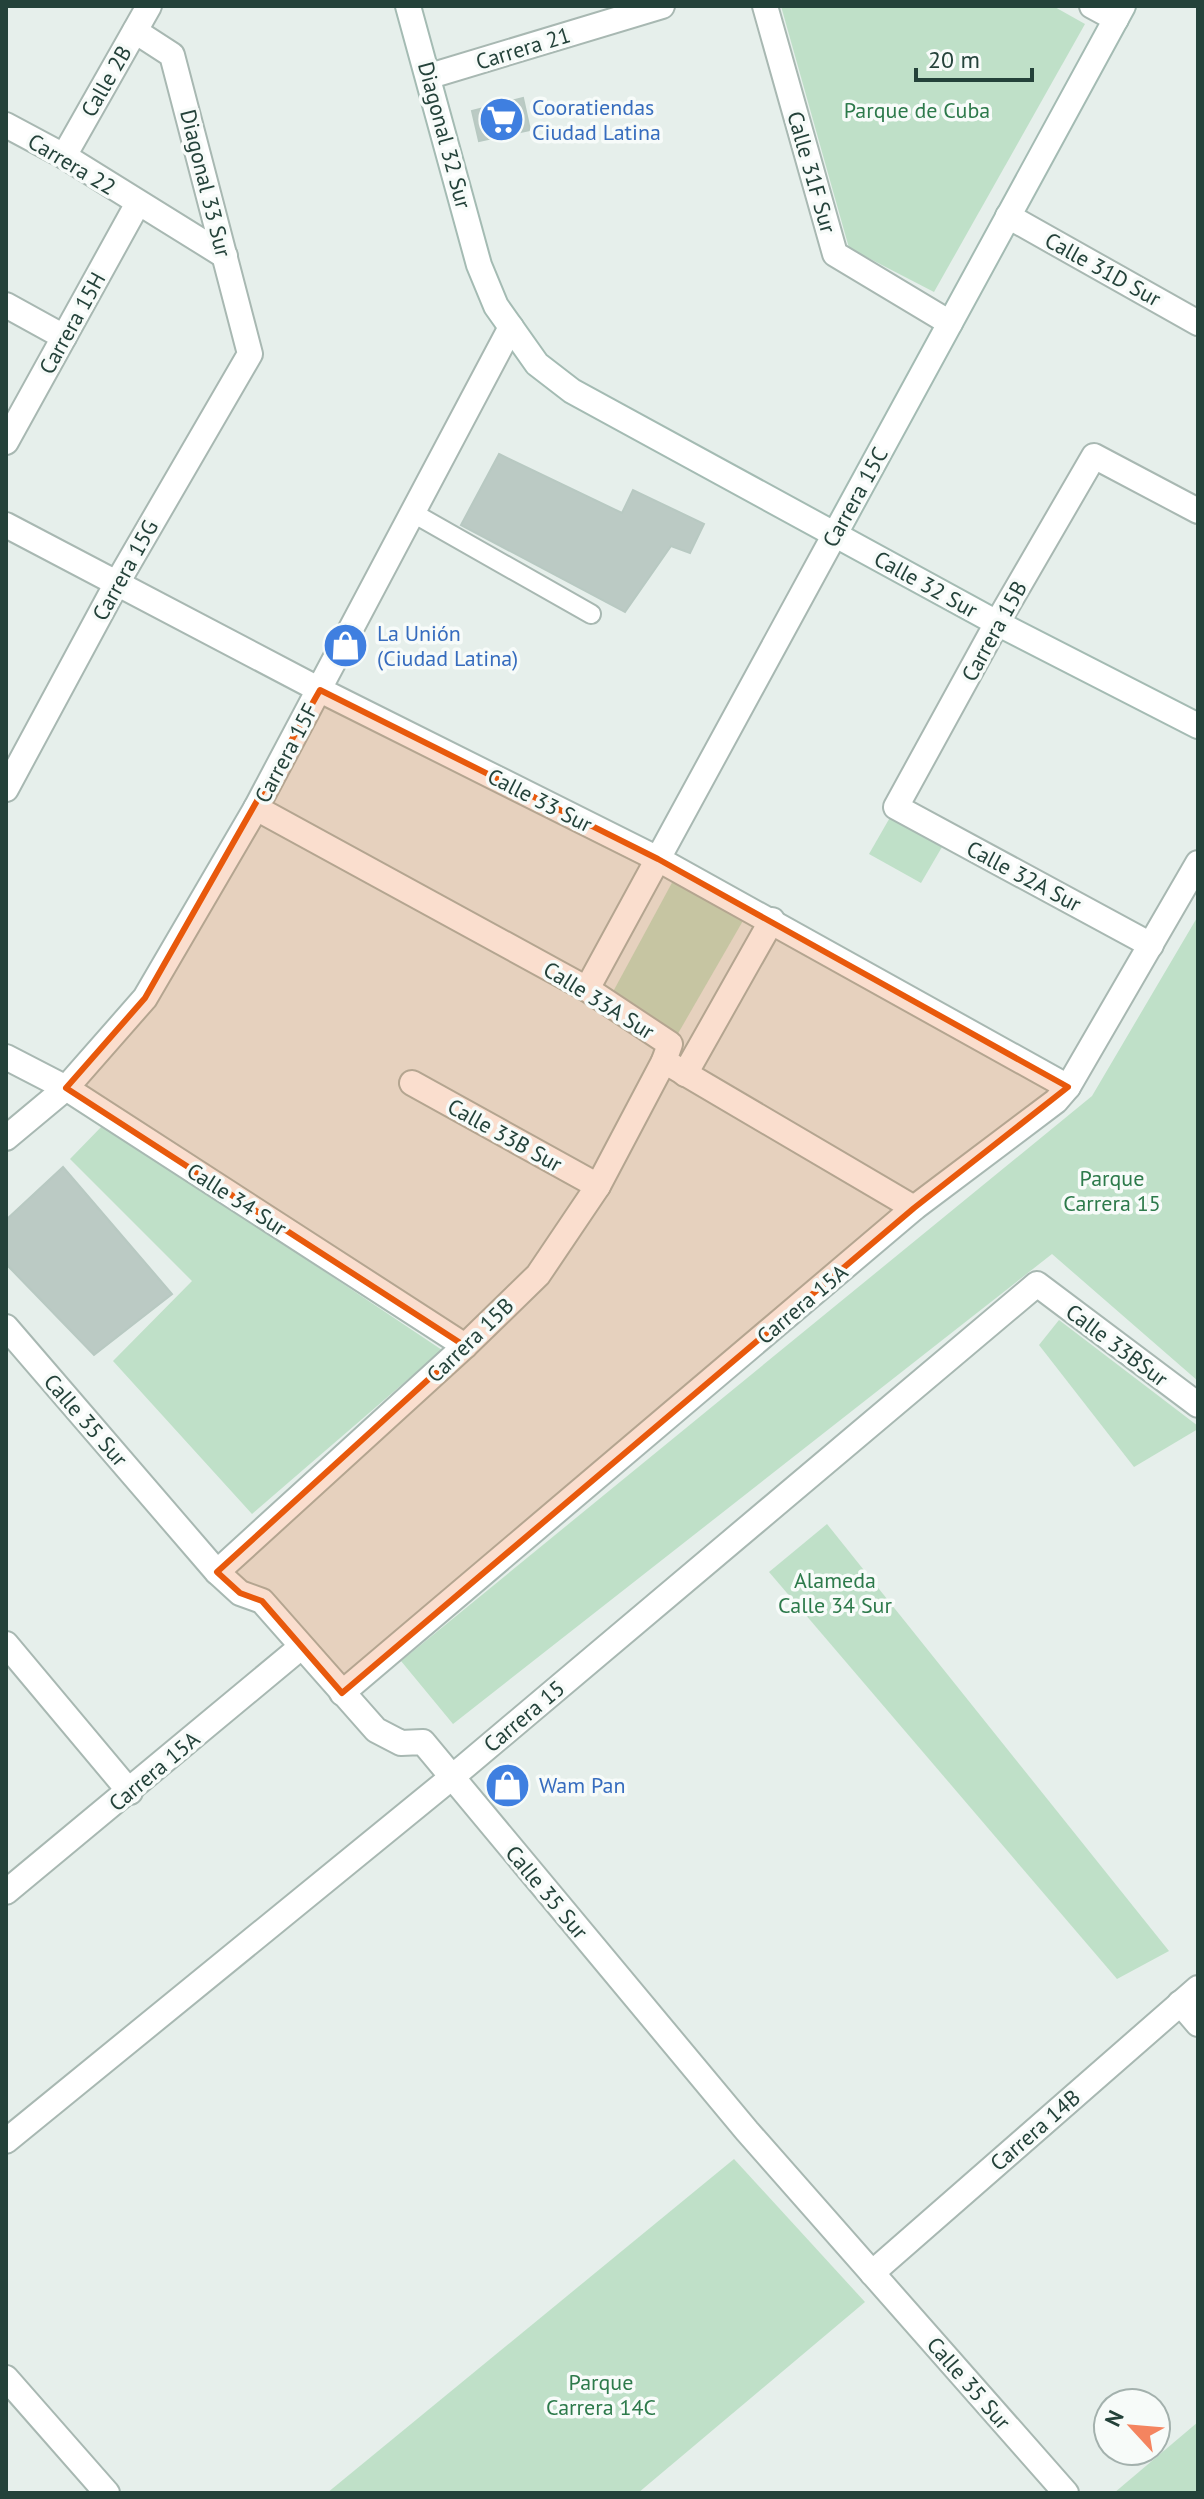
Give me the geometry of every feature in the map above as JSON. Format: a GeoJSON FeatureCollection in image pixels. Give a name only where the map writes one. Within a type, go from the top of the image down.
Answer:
{"type":"FeatureCollection","features":[{"type":"Feature","properties":{"kind":"street","name":"Calle 2B"},"geometry":{"type":"LineString","coordinates":[[64,156],[149,6]]}},
{"type":"Feature","properties":{"kind":"street","name":"Diagonal 32 Sur"},"geometry":{"type":"LineString","coordinates":[[408,6],[430,76],[479,265],[496,306],[511,327]]}},
{"type":"Feature","properties":{"kind":"street","name":"Carrera 21"},"geometry":{"type":"LineString","coordinates":[[430,76],[592,16],[662,6]]}},
{"type":"Feature","properties":{"kind":"street","name":"Calle 31F Sur"},"geometry":{"type":"LineString","coordinates":[[765,6],[835,254],[950,323]]}},
{"type":"Feature","properties":{"kind":"street"},"geometry":{"type":"LineString","coordinates":[[1092,6],[1119,13]]}},
{"type":"Feature","properties":{"kind":"street","name":"Carrera 15C"},"geometry":{"type":"LineString","coordinates":[[587,989],[1119,13]]}},
{"type":"Feature","properties":{"kind":"street","name":"Diagonal 33 Sur"},"geometry":{"type":"LineString","coordinates":[[135,31],[172,55],[250,354]]}},
{"type":"Feature","properties":{"kind":"street","name":"Carrera 22"},"geometry":{"type":"LineString","coordinates":[[6,125],[64,156],[225,256]]}},
{"type":"Feature","properties":{"kind":"street","name":"Carrera 15H"},"geometry":{"type":"LineString","coordinates":[[6,442],[138,203]]}},
{"type":"Feature","properties":{"kind":"street","name":"Calle 31D Sur"},"geometry":{"type":"LineString","coordinates":[[1008,216],[1198,323]]}},
{"type":"Feature","properties":{"kind":"street"},"geometry":{"type":"LineString","coordinates":[[6,305],[64,337]]}},
{"type":"Feature","properties":{"kind":"street","name":"Calle 32 Sur"},"geometry":{"type":"LineString","coordinates":[[511,327],[537,364],[572,391],[997,623],[1198,726]]}},
{"type":"Feature","properties":{"kind":"street","name":"Carrera 15F"},"geometry":{"type":"LineString","coordinates":[[6,1138],[66,1088],[145,998],[256,808],[511,327]]}},
{"type":"Feature","properties":{"kind":"street","name":"Carrera 15G"},"geometry":{"type":"LineString","coordinates":[[6,789],[117,583],[250,354]]}},
{"type":"Feature","properties":{"kind":"street","name":"Carrera 15B"},"geometry":{"type":"LineString","coordinates":[[896,807],[997,623],[1094,456],[1198,511]]}},
{"type":"Feature","properties":{"kind":"street","name":"Calle 33 Sur"},"geometry":{"type":"LineString","coordinates":[[6,525],[320,690],[658,859],[1068,1087]]}},
{"type":"Feature","properties":{"kind":"street","name":"Calle 32A Sur"},"geometry":{"type":"LineString","coordinates":[[896,807],[1151,945]]}},
{"type":"Feature","properties":{"kind":"street","name":"Calle 33A Sur"},"geometry":{"type":"LineString","coordinates":[[256,808],[587,989],[670,1044],[675,1068]]}},
{"type":"Feature","properties":{"kind":"street","name":"Carrera 15A"},"geometry":{"type":"LineString","coordinates":[[342,1693],[914,1208],[1056,1101],[1068,1087],[1198,863]]}},
{"type":"Feature","properties":{"kind":"street","name":"Carrera 15B"},"geometry":{"type":"LineString","coordinates":[[217,1572],[465,1346],[538,1275],[772,920]]}},
{"type":"Feature","properties":{"kind":"street","name":"Calle 34 Sur"},"geometry":{"type":"LineString","coordinates":[[6,1057],[66,1088],[465,1346]]}},
{"type":"Feature","properties":{"kind":"street"},"geometry":{"type":"LineString","coordinates":[[675,1068],[914,1208]]}},
{"type":"Feature","properties":{"kind":"street","name":"Calle 33B Sur"},"geometry":{"type":"LineString","coordinates":[[412,1083],[598,1186]]}},
{"type":"Feature","properties":{"kind":"street","name":"Calle 33BSur"},"geometry":{"type":"LineString","coordinates":[[1037,1284],[1198,1405]]}},
{"type":"Feature","properties":{"kind":"street","name":"Carrera 15"},"geometry":{"type":"LineString","coordinates":[[6,2141],[451,1778],[1037,1284]]}},
{"type":"Feature","properties":{"kind":"street","name":"Calle 35 Sur"},"geometry":{"type":"LineString","coordinates":[[6,1327],[217,1572],[240,1593],[262,1601],[376,1730],[401,1743],[423,1742],[747,2131],[1066,2493]]}},
{"type":"Feature","properties":{"kind":"street"},"geometry":{"type":"LineString","coordinates":[[6,1644],[130,1792]]}},
{"type":"Feature","properties":{"kind":"street","name":"Carrera 15A"},"geometry":{"type":"LineString","coordinates":[[6,1892],[301,1647]]}},
{"type":"Feature","properties":{"kind":"street"},"geometry":{"type":"LineString","coordinates":[[1189,1995],[1198,2024]]}},
{"type":"Feature","properties":{"kind":"street","name":"Carrera 14B"},"geometry":{"type":"LineString","coordinates":[[872,2273],[1189,1995]]}},
{"type":"Feature","properties":{"kind":"street"},"geometry":{"type":"LineString","coordinates":[[6,2378],[107,2493]]}},
{"type":"Feature","properties":{"kind":"lane"},"geometry":{"type":"LineString","coordinates":[[413,513],[591,614]]}},
{"type":"Feature","properties":{"kind":"highlighted area"},"geometry":{"type":"Polygon","coordinates":[[[320,690],[658,859],[1068,1087],[914,1208],[342,1693],[262,1601],[240,1593],[217,1572],[465,1346],[66,1088],[145,998],[320,690]]]}},
{"type":"Feature","properties":{"kind":"green space","name":"Parque de Cuba"},"geometry":{"type":"Polygon","coordinates":[[[781,6],[1053,6],[1085,24],[934,292],[849,248],[781,6]]]}},
{"type":"Feature","properties":{"kind":"green space"},"geometry":{"type":"Polygon","coordinates":[[[896,807],[949,835],[921,883],[869,854],[896,807]]]}},
{"type":"Feature","properties":{"kind":"green space"},"geometry":{"type":"Polygon","coordinates":[[[674,879],[744,919],[676,1037],[608,1001],[674,879]]]}},
{"type":"Feature","properties":{"kind":"green space","name":"Parque Carrera 15"},"geometry":{"type":"Polygon","coordinates":[[[1198,916],[1198,1381],[1052,1254],[453,1724],[401,1661],[1092,1096],[1198,916]]]}},
{"type":"Feature","properties":{"kind":"green space"},"geometry":{"type":"Polygon","coordinates":[[[104,1124],[442,1350],[252,1514],[113,1361],[192,1281],[70,1159],[104,1124]]]}},
{"type":"Feature","properties":{"kind":"green space"},"geometry":{"type":"Polygon","coordinates":[[[1059,1320],[1198,1429],[1134,1467],[1039,1345],[1059,1320]]]}},
{"type":"Feature","properties":{"kind":"green space","name":"Alameda Calle 34 Sur"},"geometry":{"type":"Polygon","coordinates":[[[827,1524],[1169,1951],[1117,1979],[769,1572],[827,1524]]]}},
{"type":"Feature","properties":{"kind":"green space","name":"Parque Carrera 14C"},"geometry":{"type":"Polygon","coordinates":[[[734,2159],[865,2302],[638,2493],[327,2493],[734,2159]]]}},
{"type":"Feature","properties":{"kind":"green space"},"geometry":{"type":"Polygon","coordinates":[[[1198,2422],[1198,2493],[1114,2493],[1145,2467],[1172,2467],[1172,2444],[1198,2422]]]}},
{"type":"Feature","properties":{"kind":"building","name":"Cooratiendas Ciudad Latina"},"geometry":{"type":"Polygon","coordinates":[[[523,98],[530,130],[479,141],[472,111],[523,98]]]}},
{"type":"Feature","properties":{"kind":"building"},"geometry":{"type":"Polygon","coordinates":[[[499,454],[622,513],[633,490],[704,524],[690,553],[671,546],[625,612],[461,525],[499,454]]]}},
{"type":"Feature","properties":{"kind":"building"},"geometry":{"type":"Polygon","coordinates":[[[63,1167],[172,1294],[94,1355],[6,1264],[6,1220],[63,1167]]]}},
{"type":"Feature","properties":{"kind":"place","name":"Cooratiendas Ciudad Latina"},"geometry":{"type":"Point","coordinates":[501,120]}},
{"type":"Feature","properties":{"kind":"place","name":"La Unión (Ciudad Latina)"},"geometry":{"type":"Point","coordinates":[346,646]}},
{"type":"Feature","properties":{"kind":"place","name":"Wam Pan"},"geometry":{"type":"Point","coordinates":[508,1785]}}]}
